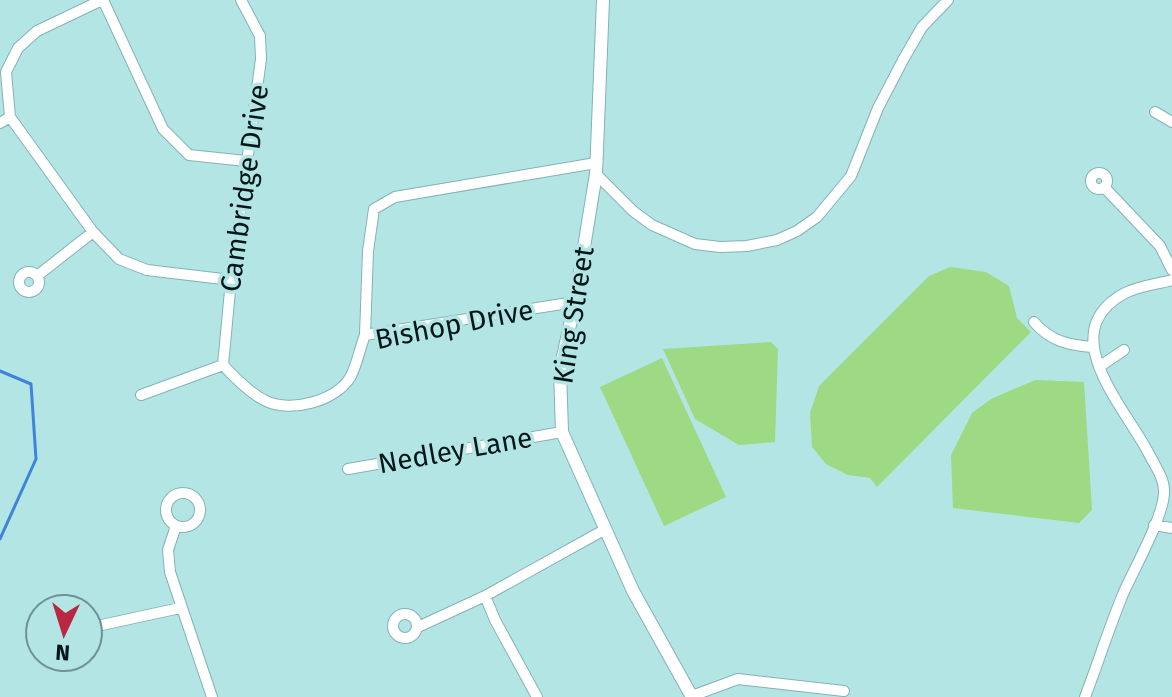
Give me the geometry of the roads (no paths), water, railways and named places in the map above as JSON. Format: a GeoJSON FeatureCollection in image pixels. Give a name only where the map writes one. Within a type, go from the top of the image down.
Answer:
{"type":"FeatureCollection","features":[{"type":"Feature","properties":{"kind":"main road","name":"King Street"},"geometry":{"type":"LineString","coordinates":[[603,0],[596,168],[575,302],[560,370],[562,432],[633,591],[691,697]]}},
{"type":"Feature","properties":{"kind":"street"},"geometry":{"type":"LineString","coordinates":[[231,280],[147,270],[119,259],[93,232],[10,117],[6,72],[18,48],[37,31],[102,0],[163,129],[189,155],[246,161]]}},
{"type":"Feature","properties":{"kind":"street","name":"Cambridge Drive"},"geometry":{"type":"LineString","coordinates":[[223,365],[231,280],[261,59],[260,36],[241,0]]}},
{"type":"Feature","properties":{"kind":"street"},"geometry":{"type":"LineString","coordinates":[[365,335],[368,251],[374,209],[395,197],[596,168],[633,211],[652,225],[695,244],[747,246],[777,240],[797,231],[817,217],[851,176],[878,108],[903,60],[922,27],[948,0]]}},
{"type":"Feature","properties":{"kind":"street"},"geometry":{"type":"LineString","coordinates":[[1155,112],[1172,122]]}},
{"type":"Feature","properties":{"kind":"street"},"geometry":{"type":"LineString","coordinates":[[0,123],[10,117]]}},
{"type":"Feature","properties":{"kind":"street"},"geometry":{"type":"LineString","coordinates":[[1104,187],[1160,246],[1172,270]]}},
{"type":"Feature","properties":{"kind":"street"},"geometry":{"type":"LineString","coordinates":[[37,276],[93,232]]}},
{"type":"Feature","properties":{"kind":"street"},"geometry":{"type":"LineString","coordinates":[[1085,697],[1122,597],[1164,498],[1163,481],[1099,367],[1092,347],[1096,321],[1112,301],[1128,291],[1172,280]]}},
{"type":"Feature","properties":{"kind":"street","name":"Bishop Drive"},"geometry":{"type":"LineString","coordinates":[[223,365],[268,402],[303,405],[331,397],[350,377],[365,335],[575,302]]}},
{"type":"Feature","properties":{"kind":"street"},"geometry":{"type":"LineString","coordinates":[[1034,322],[1050,337],[1065,344],[1092,347]]}},
{"type":"Feature","properties":{"kind":"street"},"geometry":{"type":"LineString","coordinates":[[1099,367],[1124,350]]}},
{"type":"Feature","properties":{"kind":"street"},"geometry":{"type":"LineString","coordinates":[[141,395],[223,365]]}},
{"type":"Feature","properties":{"kind":"street","name":"Nedley Lane"},"geometry":{"type":"LineString","coordinates":[[348,469],[562,432]]}},
{"type":"Feature","properties":{"kind":"street"},"geometry":{"type":"LineString","coordinates":[[1154,525],[1172,528]]}},
{"type":"Feature","properties":{"kind":"street"},"geometry":{"type":"LineString","coordinates":[[176,526],[168,550],[168,561],[180,608],[212,697]]}},
{"type":"Feature","properties":{"kind":"street"},"geometry":{"type":"LineString","coordinates":[[418,627],[485,596],[604,530]]}},
{"type":"Feature","properties":{"kind":"street"},"geometry":{"type":"LineString","coordinates":[[485,596],[537,697]]}},
{"type":"Feature","properties":{"kind":"street"},"geometry":{"type":"LineString","coordinates":[[104,625],[180,608]]}},
{"type":"Feature","properties":{"kind":"street"},"geometry":{"type":"LineString","coordinates":[[691,697],[738,679],[844,691]]}},
{"type":"Feature","properties":{"kind":"waterway"},"geometry":{"type":"LineString","coordinates":[[0,371],[31,384],[36,459],[0,539]]}}]}
